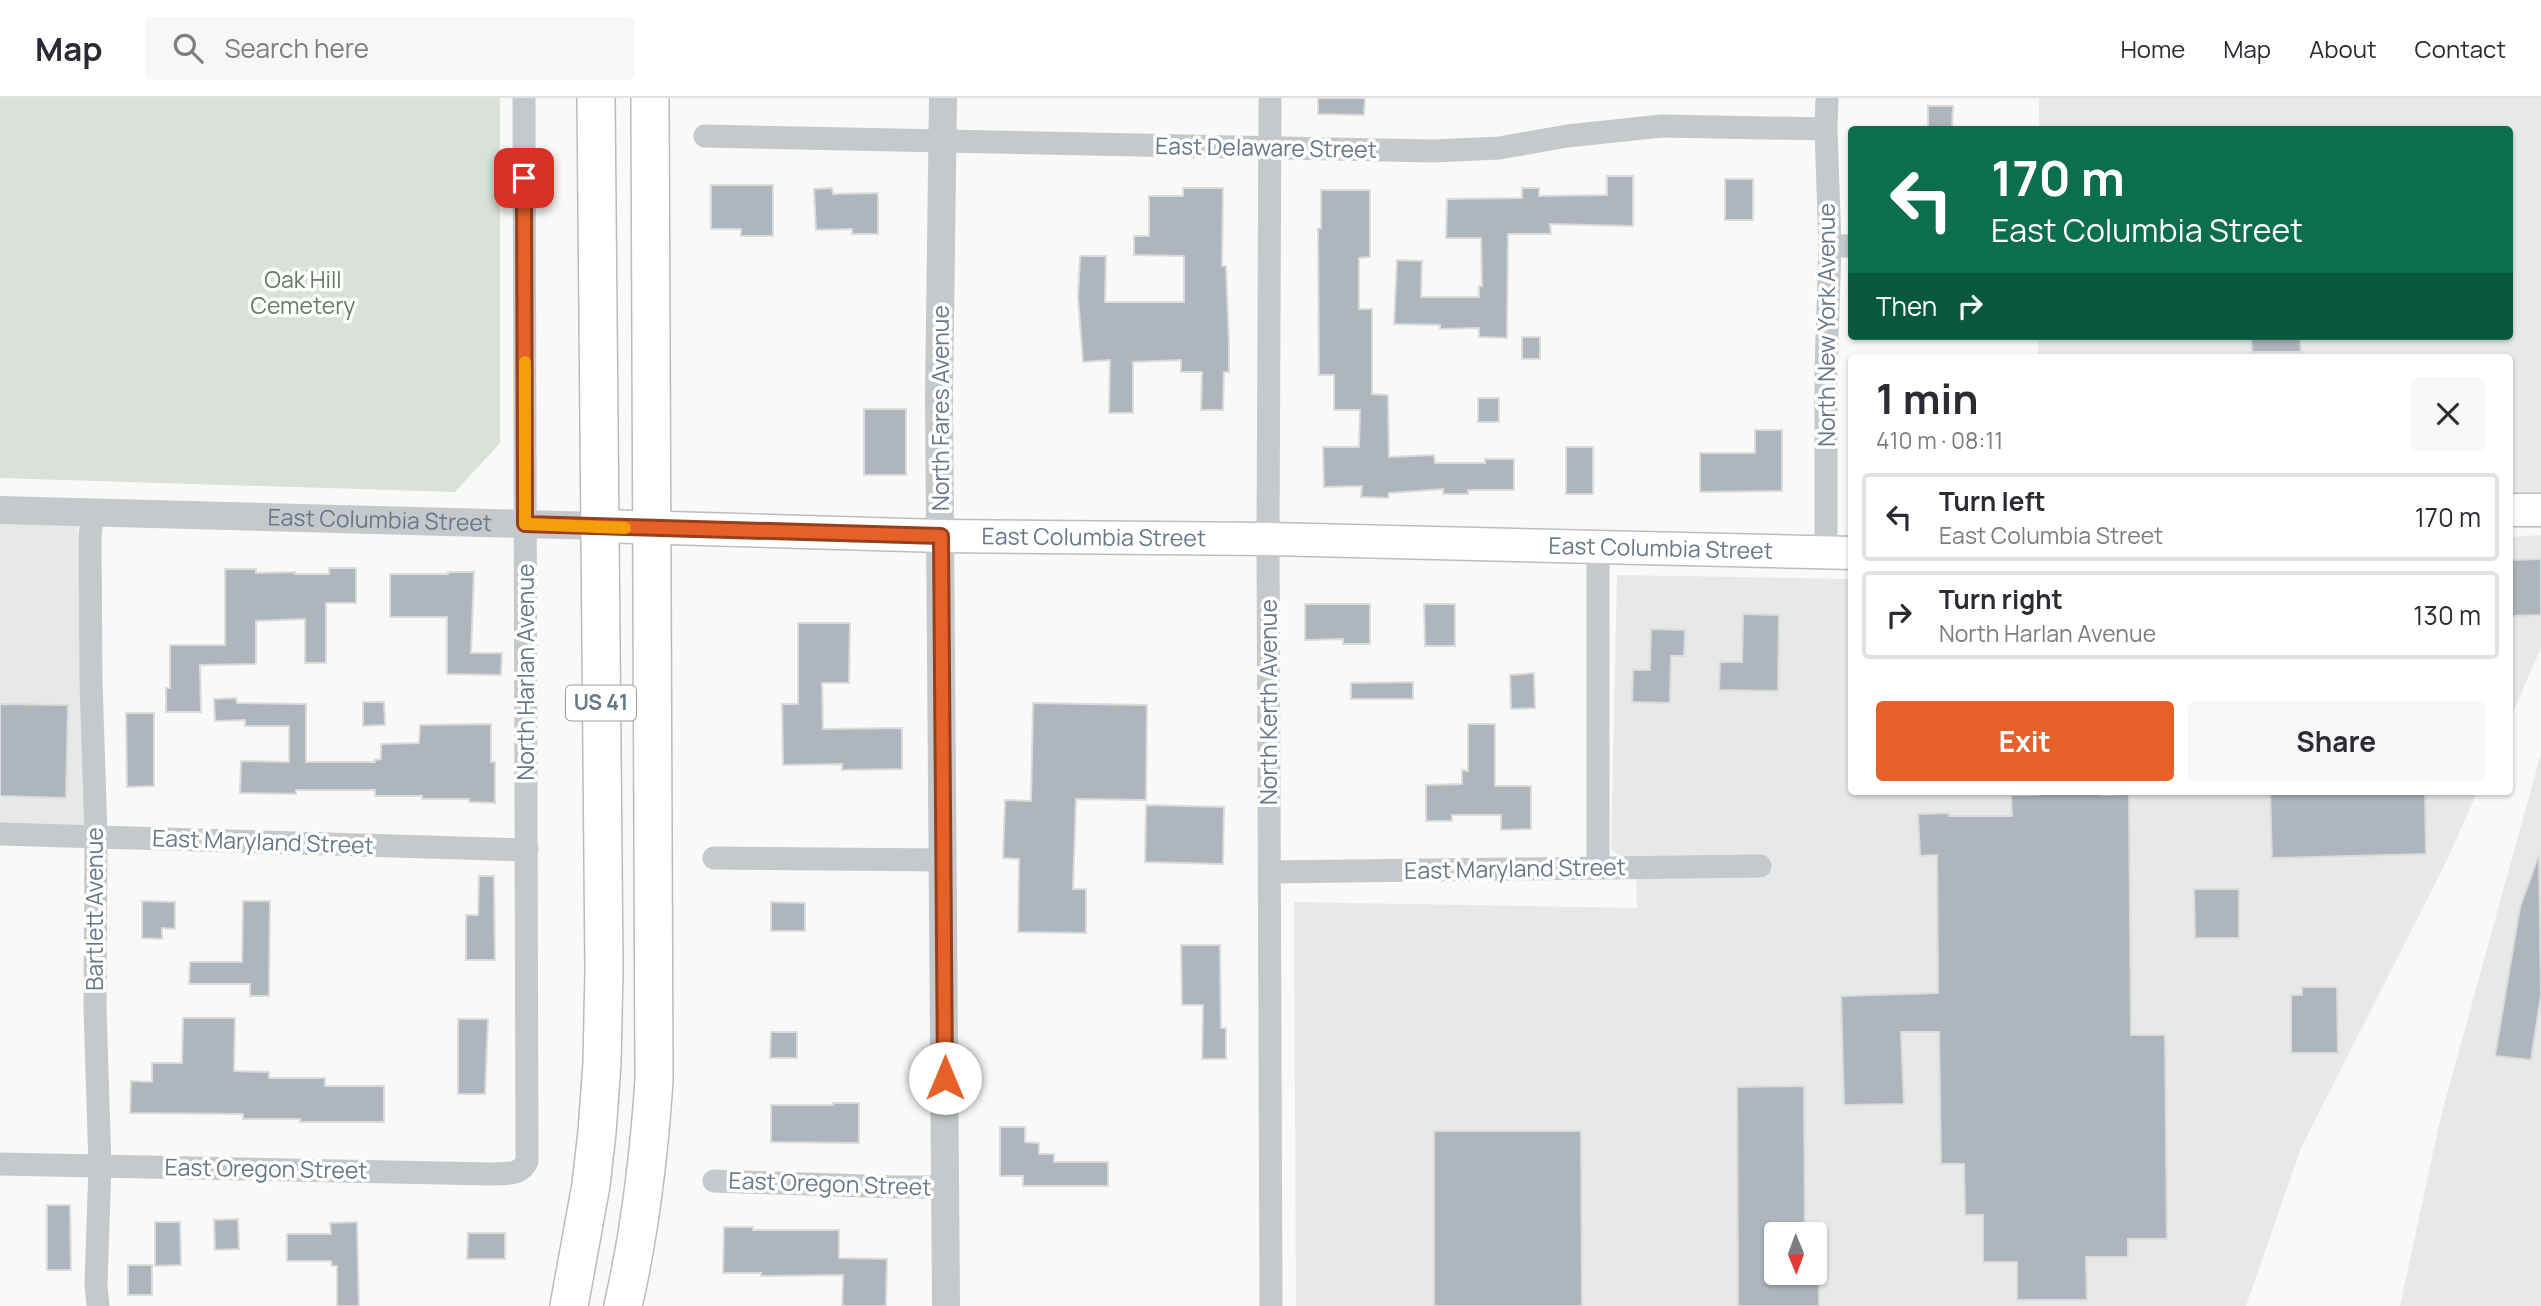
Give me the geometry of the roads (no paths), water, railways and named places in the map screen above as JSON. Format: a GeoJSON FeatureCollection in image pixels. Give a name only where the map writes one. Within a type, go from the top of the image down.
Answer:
{"type":"FeatureCollection","features":[{"type":"Feature","properties":{"kind":"highway","name":"US 41"},"geometry":{"type":"LineString","coordinates":[[569,1306],[591,1185],[603,1063],[596,98]]}},
{"type":"Feature","properties":{"kind":"highway","name":"US 41"},"geometry":{"type":"LineString","coordinates":[[623,1306],[647,1162],[654,1080],[650,98]]}},
{"type":"Feature","properties":{"kind":"main road"},"geometry":{"type":"LineString","coordinates":[[2513,510],[2541,510]]}},
{"type":"Feature","properties":{"kind":"main road","name":"East Columbia Street"},"geometry":{"type":"LineString","coordinates":[[599,526],[941,536],[1268,539],[1839,552]]}},
{"type":"Feature","properties":{"kind":"street","name":"North Harlan Avenue"},"geometry":{"type":"LineString","coordinates":[[524,98],[527,1161]]}},
{"type":"Feature","properties":{"kind":"street","name":"North Fares Avenue"},"geometry":{"type":"LineString","coordinates":[[943,98],[939,396],[946,1306]]}},
{"type":"Feature","properties":{"kind":"street","name":"North Kerth Avenue"},"geometry":{"type":"LineString","coordinates":[[1270,98],[1268,539],[1272,1306]]}},
{"type":"Feature","properties":{"kind":"street","name":"North New York Avenue"},"geometry":{"type":"LineString","coordinates":[[1827,98],[1826,129],[1841,246],[1826,370],[1839,552]]}},
{"type":"Feature","properties":{"kind":"street","name":"East Delaware Street"},"geometry":{"type":"LineString","coordinates":[[705,136],[1433,151],[1484,149],[1591,133],[1662,126],[1826,129]]}},
{"type":"Feature","properties":{"kind":"street","name":"East Columbia Street"},"geometry":{"type":"LineString","coordinates":[[0,510],[599,526]]}},
{"type":"Feature","properties":{"kind":"street","name":"Bartlett Avenue"},"geometry":{"type":"LineString","coordinates":[[92,512],[90,668],[96,836],[94,1007],[100,1166],[96,1283],[98,1306]]}},
{"type":"Feature","properties":{"kind":"street"},"geometry":{"type":"LineString","coordinates":[[1598,548],[1598,868]]}},
{"type":"Feature","properties":{"kind":"street","name":"East Maryland Street"},"geometry":{"type":"LineString","coordinates":[[0,834],[527,850]]}},
{"type":"Feature","properties":{"kind":"street"},"geometry":{"type":"LineString","coordinates":[[714,858],[944,860]]}},
{"type":"Feature","properties":{"kind":"street","name":"East Maryland Street"},"geometry":{"type":"LineString","coordinates":[[1270,872],[1760,866]]}},
{"type":"Feature","properties":{"kind":"street","name":"East Oregon Street"},"geometry":{"type":"LineString","coordinates":[[0,1164],[492,1174],[518,1172],[524,1169],[527,1161]]}},
{"type":"Feature","properties":{"kind":"street","name":"East Oregon Street"},"geometry":{"type":"LineString","coordinates":[[714,1181],[896,1188],[945,1187]]}},
{"type":"Feature","properties":{"kind":"park label","name":"Oak Hill Cemetery"},"geometry":{"type":"Point","coordinates":[303,293]}}]}
